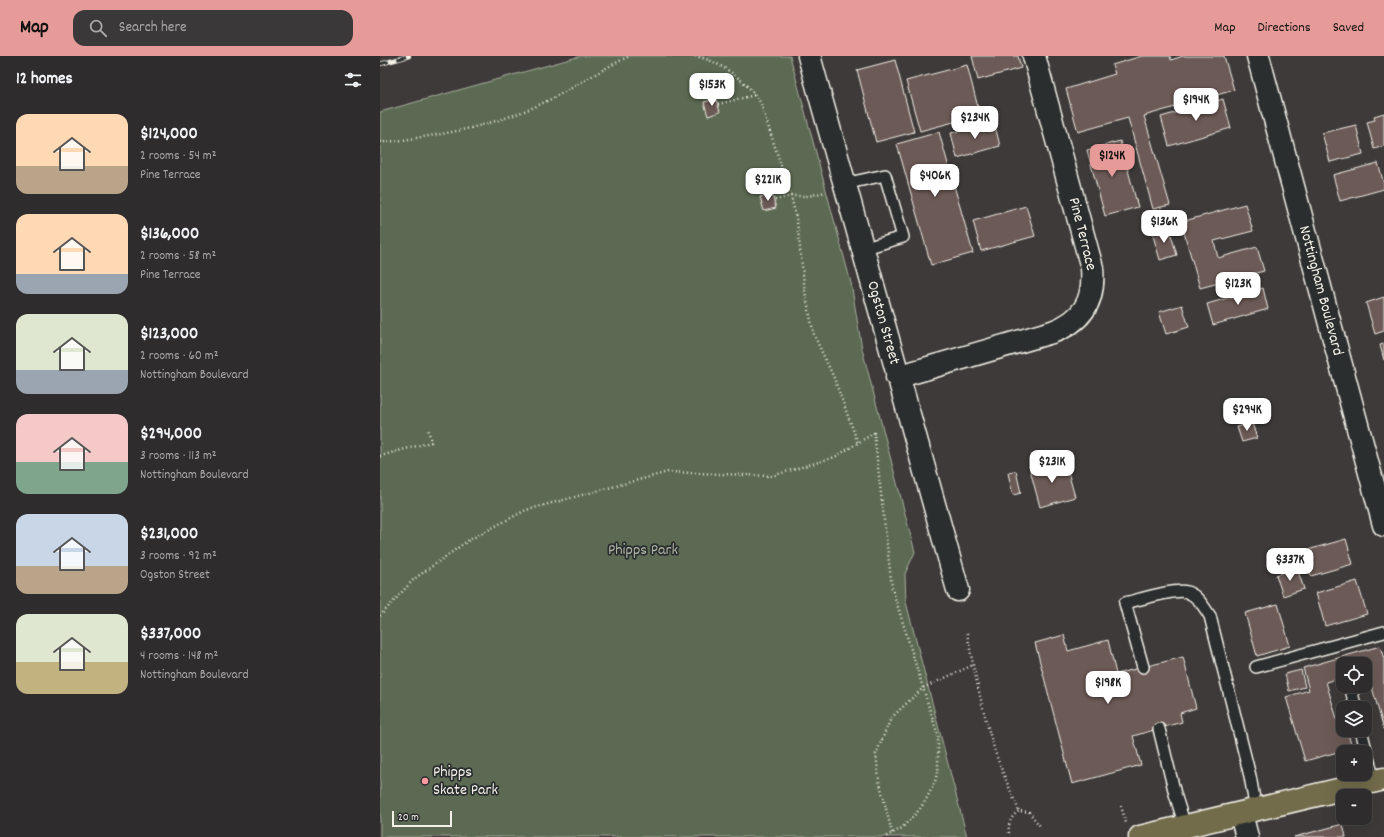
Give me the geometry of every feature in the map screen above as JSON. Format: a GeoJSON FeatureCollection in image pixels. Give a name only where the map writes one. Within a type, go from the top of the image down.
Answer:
{"type":"FeatureCollection","features":[{"type":"Feature","properties":{"kind":"main road"},"geometry":{"type":"LineString","coordinates":[[1140,837],[1379,780]]}},
{"type":"Feature","properties":{"kind":"street","name":"Ogston Street"},"geometry":{"type":"LineString","coordinates":[[809,56],[836,188],[862,249],[958,590]]}},
{"type":"Feature","properties":{"kind":"street","name":"Pine Terrace"},"geometry":{"type":"LineString","coordinates":[[897,377],[1065,327],[1076,319],[1085,308],[1091,295],[1094,282],[1092,268],[1034,56]]}},
{"type":"Feature","properties":{"kind":"street","name":"Nottingham Boulevard"},"geometry":{"type":"LineString","coordinates":[[1258,56],[1384,525]]}},
{"type":"Feature","properties":{"kind":"street"},"geometry":{"type":"LineString","coordinates":[[1247,837],[1249,812]]}},
{"type":"Feature","properties":{"kind":"lane"},"geometry":{"type":"LineString","coordinates":[[836,188],[885,175],[903,237],[862,249]]}},
{"type":"Feature","properties":{"kind":"lane"},"geometry":{"type":"LineString","coordinates":[[1143,667],[1125,603],[1169,592],[1186,591],[1202,602],[1210,616],[1250,776],[1249,812]]}},
{"type":"Feature","properties":{"kind":"lane"},"geometry":{"type":"LineString","coordinates":[[1256,667],[1384,632]]}},
{"type":"Feature","properties":{"kind":"lane"},"geometry":{"type":"LineString","coordinates":[[1159,729],[1175,794],[1185,826]]}},
{"type":"Feature","properties":{"kind":"lane"},"geometry":{"type":"LineString","coordinates":[[1364,737],[1379,780]]}},
{"type":"Feature","properties":{"kind":"path"},"geometry":{"type":"LineString","coordinates":[[380,142],[464,130],[514,115],[546,102],[605,68],[630,56]]}},
{"type":"Feature","properties":{"kind":"path"},"geometry":{"type":"LineString","coordinates":[[695,56],[713,62],[745,83],[755,95],[766,118],[791,196],[797,222],[805,292],[814,335],[834,378],[858,443]]}},
{"type":"Feature","properties":{"kind":"path"},"geometry":{"type":"LineString","coordinates":[[718,104],[755,95]]}},
{"type":"Feature","properties":{"kind":"path"},"geometry":{"type":"LineString","coordinates":[[775,200],[791,196],[815,195],[836,188]]}},
{"type":"Feature","properties":{"kind":"path"},"geometry":{"type":"LineString","coordinates":[[380,456],[431,442],[428,428]]}},
{"type":"Feature","properties":{"kind":"path"},"geometry":{"type":"LineString","coordinates":[[380,616],[414,579],[469,540],[526,510],[668,472],[772,476],[835,457],[874,433],[892,588],[938,736],[938,769],[934,782],[920,809],[902,828],[885,837]]}},
{"type":"Feature","properties":{"kind":"path"},"geometry":{"type":"LineString","coordinates":[[967,633],[993,745],[1002,773],[1019,811]]}},
{"type":"Feature","properties":{"kind":"path"},"geometry":{"type":"LineString","coordinates":[[892,833],[879,780],[876,754],[892,718],[924,688],[973,664]]}},
{"type":"Feature","properties":{"kind":"path"},"geometry":{"type":"LineString","coordinates":[[1009,833],[1008,826],[1010,820],[1019,811],[1029,812],[1040,826]]}},
{"type":"Feature","properties":{"kind":"green space","name":"Phipps Park"},"geometry":{"type":"Polygon","coordinates":[[[581,56],[790,56],[851,283],[862,349],[915,552],[905,574],[906,602],[967,837],[380,837],[380,112],[581,56]]]}},
{"type":"Feature","properties":{"kind":"building"},"geometry":{"type":"Polygon","coordinates":[[[972,56],[1018,56],[1021,68],[978,80],[972,56]]]}},
{"type":"Feature","properties":{"kind":"building"},"geometry":{"type":"Polygon","coordinates":[[[1142,56],[1170,56],[1171,60],[1183,56],[1224,56],[1234,90],[1144,116],[1170,205],[1153,209],[1128,118],[1078,132],[1066,89],[1115,74],[1112,65],[1142,56]]]}},
{"type":"Feature","properties":{"kind":"building"},"geometry":{"type":"Polygon","coordinates":[[[895,60],[914,132],[876,142],[857,70],[895,60]]]}},
{"type":"Feature","properties":{"kind":"building"},"geometry":{"type":"Polygon","coordinates":[[[967,65],[980,115],[920,131],[906,81],[967,65]]]}},
{"type":"Feature","properties":{"kind":"building"},"geometry":{"type":"Polygon","coordinates":[[[716,99],[720,112],[708,116],[704,102],[716,99]]]}},
{"type":"Feature","properties":{"kind":"building"},"geometry":{"type":"Polygon","coordinates":[[[1223,99],[1231,128],[1169,146],[1161,117],[1223,99]]]}},
{"type":"Feature","properties":{"kind":"building"},"geometry":{"type":"Polygon","coordinates":[[[1384,113],[1384,146],[1374,149],[1367,122],[1375,120],[1374,116],[1384,113]]]}},
{"type":"Feature","properties":{"kind":"building"},"geometry":{"type":"Polygon","coordinates":[[[994,122],[1000,146],[957,158],[951,133],[994,122]]]}},
{"type":"Feature","properties":{"kind":"building"},"geometry":{"type":"Polygon","coordinates":[[[1356,125],[1363,154],[1330,162],[1322,133],[1356,125]]]}},
{"type":"Feature","properties":{"kind":"building"},"geometry":{"type":"Polygon","coordinates":[[[939,132],[973,253],[931,265],[897,144],[939,132]]]}},
{"type":"Feature","properties":{"kind":"building"},"geometry":{"type":"Polygon","coordinates":[[[1120,141],[1138,207],[1105,216],[1087,150],[1120,141]]]}},
{"type":"Feature","properties":{"kind":"building"},"geometry":{"type":"Polygon","coordinates":[[[1378,163],[1384,189],[1340,201],[1333,175],[1378,163]]]}},
{"type":"Feature","properties":{"kind":"building"},"geometry":{"type":"Polygon","coordinates":[[[772,194],[776,208],[764,211],[760,197],[772,194]]]}},
{"type":"Feature","properties":{"kind":"building"},"geometry":{"type":"Polygon","coordinates":[[[1245,204],[1253,231],[1214,241],[1218,258],[1257,247],[1264,271],[1200,288],[1181,222],[1245,204]]]}},
{"type":"Feature","properties":{"kind":"building"},"geometry":{"type":"Polygon","coordinates":[[[1026,206],[1035,236],[981,251],[973,221],[1026,206]]]}},
{"type":"Feature","properties":{"kind":"building"},"geometry":{"type":"Polygon","coordinates":[[[1169,228],[1177,255],[1160,260],[1152,232],[1169,228]]]}},
{"type":"Feature","properties":{"kind":"building"},"geometry":{"type":"Polygon","coordinates":[[[1263,288],[1268,309],[1213,325],[1207,304],[1263,288]]]}},
{"type":"Feature","properties":{"kind":"building"},"geometry":{"type":"Polygon","coordinates":[[[1384,297],[1384,331],[1375,334],[1366,303],[1384,297]]]}},
{"type":"Feature","properties":{"kind":"building"},"geometry":{"type":"Polygon","coordinates":[[[1182,305],[1189,327],[1166,334],[1159,312],[1182,305]]]}},
{"type":"Feature","properties":{"kind":"building"},"geometry":{"type":"Polygon","coordinates":[[[1384,344],[1384,360],[1380,345],[1384,344]]]}},
{"type":"Feature","properties":{"kind":"building"},"geometry":{"type":"Polygon","coordinates":[[[1252,423],[1257,438],[1242,442],[1237,427],[1252,423]]]}},
{"type":"Feature","properties":{"kind":"building"},"geometry":{"type":"Polygon","coordinates":[[[1065,461],[1075,497],[1040,507],[1030,470],[1065,461]]]}},
{"type":"Feature","properties":{"kind":"building"},"geometry":{"type":"Polygon","coordinates":[[[1016,471],[1021,493],[1013,495],[1008,473],[1016,471]]]}},
{"type":"Feature","properties":{"kind":"building"},"geometry":{"type":"Polygon","coordinates":[[[1346,539],[1353,564],[1311,576],[1304,551],[1346,539]]]}},
{"type":"Feature","properties":{"kind":"building"},"geometry":{"type":"Polygon","coordinates":[[[1297,568],[1304,589],[1283,596],[1276,575],[1297,568]]]}},
{"type":"Feature","properties":{"kind":"building"},"geometry":{"type":"Polygon","coordinates":[[[1357,581],[1367,614],[1325,626],[1316,593],[1357,581]]]}},
{"type":"Feature","properties":{"kind":"building"},"geometry":{"type":"Polygon","coordinates":[[[1278,604],[1290,646],[1257,656],[1245,613],[1278,604]]]}},
{"type":"Feature","properties":{"kind":"building"},"geometry":{"type":"Polygon","coordinates":[[[1064,635],[1068,651],[1108,640],[1116,674],[1183,657],[1196,708],[1180,713],[1182,722],[1133,736],[1141,765],[1072,784],[1035,643],[1064,635]]]}},
{"type":"Feature","properties":{"kind":"building"},"geometry":{"type":"Polygon","coordinates":[[[1380,646],[1384,659],[1384,729],[1372,687],[1372,657],[1342,657],[1380,646]]]}},
{"type":"Feature","properties":{"kind":"building"},"geometry":{"type":"Polygon","coordinates":[[[1336,659],[1336,679],[1326,682],[1336,716],[1336,737],[1349,737],[1351,745],[1336,745],[1336,752],[1305,761],[1286,697],[1309,690],[1303,668],[1336,659]]]}},
{"type":"Feature","properties":{"kind":"building"},"geometry":{"type":"Polygon","coordinates":[[[1301,670],[1305,687],[1289,691],[1285,674],[1301,670]]]}},
{"type":"Feature","properties":{"kind":"building"},"geometry":{"type":"Polygon","coordinates":[[[1343,825],[1346,837],[1294,837],[1343,825]]]}},
{"type":"Feature","properties":{"kind":"railway"},"geometry":{"type":"LineString","coordinates":[[380,64],[409,56]]}},
{"type":"Feature","properties":{"kind":"place","name":"Phipps Skate Park"},"geometry":{"type":"Point","coordinates":[425,781]}}]}
